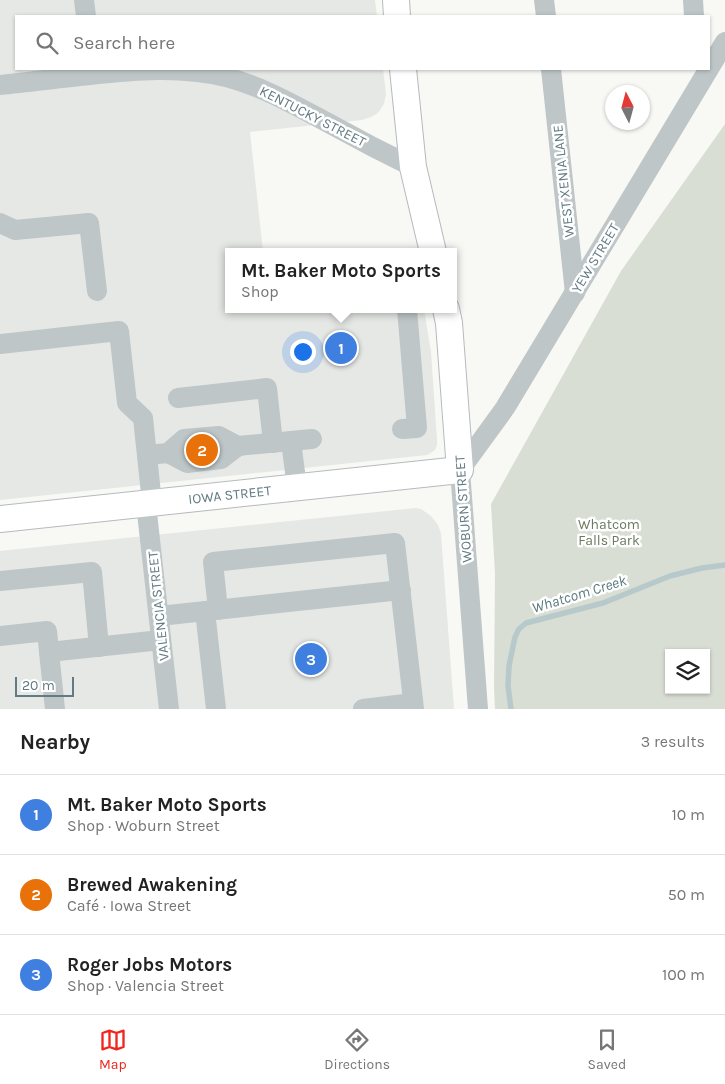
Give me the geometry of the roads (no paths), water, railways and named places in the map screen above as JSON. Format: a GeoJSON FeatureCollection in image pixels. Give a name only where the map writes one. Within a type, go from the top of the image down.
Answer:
{"type":"FeatureCollection","features":[{"type":"Feature","properties":{"kind":"main road"},"geometry":{"type":"LineString","coordinates":[[396,0],[397,15]]}},
{"type":"Feature","properties":{"kind":"main road"},"geometry":{"type":"LineString","coordinates":[[403,70],[413,167],[432,248]]}},
{"type":"Feature","properties":{"kind":"main road","name":"WOBURN STREET"},"geometry":{"type":"LineString","coordinates":[[447,313],[460,470]]}},
{"type":"Feature","properties":{"kind":"main road","name":"IOWA STREET"},"geometry":{"type":"LineString","coordinates":[[0,519],[460,470]]}},
{"type":"Feature","properties":{"kind":"street"},"geometry":{"type":"LineString","coordinates":[[84,0],[86,15]]}},
{"type":"Feature","properties":{"kind":"street"},"geometry":{"type":"LineString","coordinates":[[544,0],[546,15]]}},
{"type":"Feature","properties":{"kind":"street"},"geometry":{"type":"LineString","coordinates":[[693,0],[694,15]]}},
{"type":"Feature","properties":{"kind":"street","name":"YEW STREET"},"geometry":{"type":"LineString","coordinates":[[710,63],[725,42]]}},
{"type":"Feature","properties":{"kind":"street","name":"KENTUCKY STREET"},"geometry":{"type":"LineString","coordinates":[[0,85],[91,72],[163,70],[196,72],[225,77],[256,87],[287,101],[413,167]]}},
{"type":"Feature","properties":{"kind":"street","name":"WEST XENIA LANE"},"geometry":{"type":"LineString","coordinates":[[551,70],[575,293]]}},
{"type":"Feature","properties":{"kind":"street","name":"YEW STREET"},"geometry":{"type":"LineString","coordinates":[[460,470],[505,408],[575,293],[701,75]]}},
{"type":"Feature","properties":{"kind":"street"},"geometry":{"type":"LineString","coordinates":[[0,223],[15,230],[89,223],[97,291]]}},
{"type":"Feature","properties":{"kind":"street"},"geometry":{"type":"LineString","coordinates":[[402,429],[418,428],[406,313]]}},
{"type":"Feature","properties":{"kind":"street","name":"VALENCIA STREET"},"geometry":{"type":"LineString","coordinates":[[0,344],[119,331],[127,403],[143,418],[161,640],[169,709]]}},
{"type":"Feature","properties":{"kind":"street"},"geometry":{"type":"LineString","coordinates":[[178,398],[267,388],[297,488]]}},
{"type":"Feature","properties":{"kind":"street"},"geometry":{"type":"LineString","coordinates":[[147,455],[168,453],[184,440],[219,436],[238,446],[312,439]]}},
{"type":"Feature","properties":{"kind":"street","name":"WOBURN STREET"},"geometry":{"type":"LineString","coordinates":[[460,470],[478,709]]}},
{"type":"Feature","properties":{"kind":"street"},"geometry":{"type":"LineString","coordinates":[[216,709],[212,610],[213,562],[395,542],[413,706],[363,709]]}},
{"type":"Feature","properties":{"kind":"street"},"geometry":{"type":"LineString","coordinates":[[0,581],[92,572],[99,647]]}},
{"type":"Feature","properties":{"kind":"street"},"geometry":{"type":"LineString","coordinates":[[159,616],[401,590]]}},
{"type":"Feature","properties":{"kind":"street"},"geometry":{"type":"LineString","coordinates":[[0,636],[47,631],[55,709]]}},
{"type":"Feature","properties":{"kind":"street"},"geometry":{"type":"LineString","coordinates":[[49,652],[161,640]]}},
{"type":"Feature","properties":{"kind":"waterway","name":"Whatcom Creek"},"geometry":{"type":"LineString","coordinates":[[511,709],[508,686],[509,666],[515,637],[519,629],[526,623],[603,603],[670,576],[702,568],[725,565]]}},
{"type":"Feature","properties":{"kind":"place","name":"Mt. Baker Moto Sports"},"geometry":{"type":"Point","coordinates":[341,348]}},
{"type":"Feature","properties":{"kind":"place","name":"Brewed Awakening"},"geometry":{"type":"Point","coordinates":[202,450]}},
{"type":"Feature","properties":{"kind":"place","name":"Roger Jobs Motors"},"geometry":{"type":"Point","coordinates":[311,659]}},
{"type":"Feature","properties":{"kind":"park label","name":"Whatcom Falls Park"},"geometry":{"type":"Point","coordinates":[609,532]}}]}
